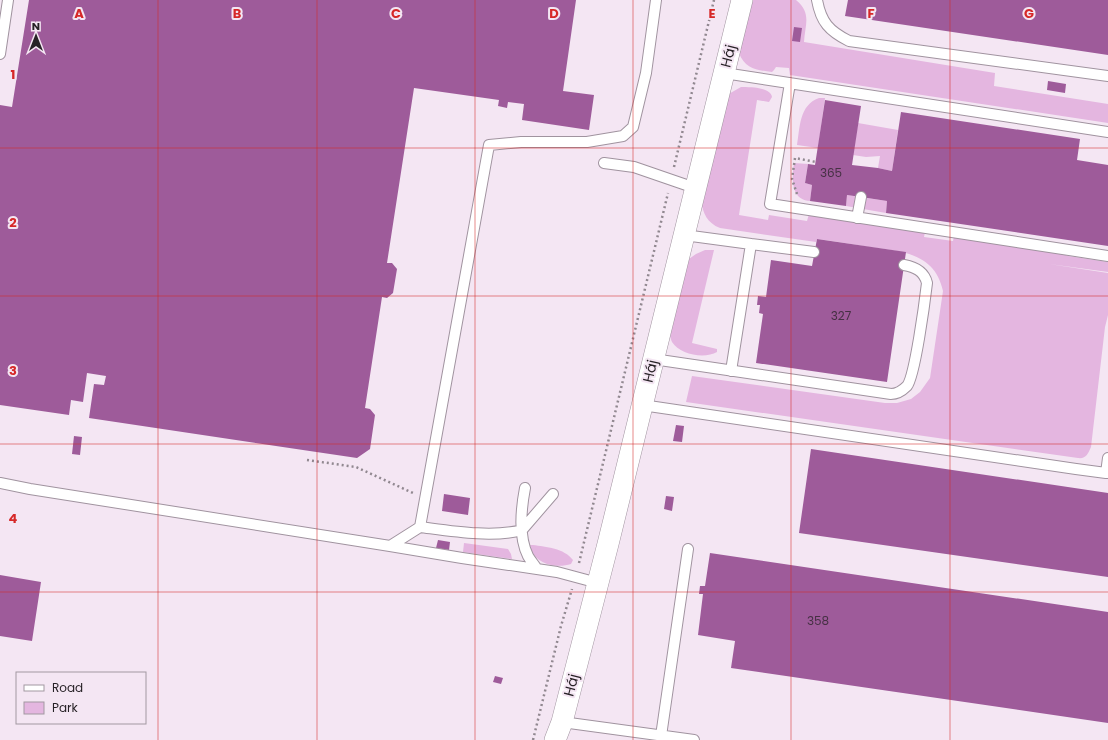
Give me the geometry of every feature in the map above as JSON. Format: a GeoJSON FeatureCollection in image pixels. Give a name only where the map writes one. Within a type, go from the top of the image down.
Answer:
{"type":"FeatureCollection","features":[{"type":"Feature","properties":{"kind":"street","name":"Háj"},"geometry":{"type":"LineString","coordinates":[[558,731],[598,583],[742,0]]}},
{"type":"Feature","properties":{"kind":"lane"},"geometry":{"type":"LineString","coordinates":[[0,54],[8,0]]}},
{"type":"Feature","properties":{"kind":"lane"},"geometry":{"type":"LineString","coordinates":[[420,526],[489,145],[521,142],[587,142],[623,136],[633,127],[646,73],[656,0]]}},
{"type":"Feature","properties":{"kind":"lane"},"geometry":{"type":"LineString","coordinates":[[817,0],[821,14],[828,26],[839,36],[849,41],[1108,76]]}},
{"type":"Feature","properties":{"kind":"lane"},"geometry":{"type":"LineString","coordinates":[[724,73],[1108,132]]}},
{"type":"Feature","properties":{"kind":"lane"},"geometry":{"type":"LineString","coordinates":[[790,84],[770,204],[1108,256]]}},
{"type":"Feature","properties":{"kind":"lane"},"geometry":{"type":"LineString","coordinates":[[604,163],[634,167],[695,188]]}},
{"type":"Feature","properties":{"kind":"lane"},"geometry":{"type":"LineString","coordinates":[[857,218],[860,197]]}},
{"type":"Feature","properties":{"kind":"lane"},"geometry":{"type":"LineString","coordinates":[[684,235],[814,252]]}},
{"type":"Feature","properties":{"kind":"lane"},"geometry":{"type":"LineString","coordinates":[[731,371],[751,244]]}},
{"type":"Feature","properties":{"kind":"lane"},"geometry":{"type":"LineString","coordinates":[[653,359],[891,394],[900,392],[907,386],[913,371],[927,283],[923,275],[918,270],[904,265]]}},
{"type":"Feature","properties":{"kind":"lane"},"geometry":{"type":"LineString","coordinates":[[642,405],[1107,473],[1108,458]]}},
{"type":"Feature","properties":{"kind":"lane"},"geometry":{"type":"LineString","coordinates":[[0,483],[38,491],[537,569],[575,576],[598,583]]}},
{"type":"Feature","properties":{"kind":"lane"},"geometry":{"type":"LineString","coordinates":[[525,488],[521,516],[524,544],[528,555],[537,569]]}},
{"type":"Feature","properties":{"kind":"lane"},"geometry":{"type":"LineString","coordinates":[[390,546],[420,526],[465,532],[505,533],[522,530],[553,494]]}},
{"type":"Feature","properties":{"kind":"lane"},"geometry":{"type":"LineString","coordinates":[[662,736],[688,549]]}},
{"type":"Feature","properties":{"kind":"lane"},"geometry":{"type":"LineString","coordinates":[[558,731],[662,736],[694,740]]}},
{"type":"Feature","properties":{"kind":"path"},"geometry":{"type":"LineString","coordinates":[[533,740],[575,576],[714,0]]}},
{"type":"Feature","properties":{"kind":"path"},"geometry":{"type":"LineString","coordinates":[[307,460],[356,467],[425,499]]}},
{"type":"Feature","properties":{"kind":"green space"},"geometry":{"type":"Polygon","coordinates":[[[753,0],[796,0],[801,5],[806,15],[804,42],[995,73],[994,86],[1108,104],[1108,123],[790,75],[789,68],[776,67],[772,72],[752,68],[748,66],[739,53],[750,2],[753,0]]]}},
{"type":"Feature","properties":{"kind":"green space"},"geometry":{"type":"Polygon","coordinates":[[[741,87],[764,89],[771,94],[772,97],[769,102],[757,100],[739,215],[768,220],[769,215],[807,221],[809,214],[925,232],[924,237],[953,241],[954,236],[1108,262],[1108,272],[1049,264],[1108,273],[1108,315],[1105,327],[1091,447],[1086,456],[1083,458],[1078,458],[686,402],[692,376],[885,403],[897,403],[911,399],[920,392],[930,378],[943,291],[939,278],[925,261],[915,256],[893,250],[817,239],[816,242],[720,228],[706,217],[701,201],[727,95],[741,87]]]}},
{"type":"Feature","properties":{"kind":"green space"},"geometry":{"type":"Polygon","coordinates":[[[819,98],[825,98],[818,148],[797,145],[804,111],[812,101],[819,98]]]}},
{"type":"Feature","properties":{"kind":"green space"},"geometry":{"type":"Polygon","coordinates":[[[858,123],[898,130],[892,171],[878,168],[880,156],[866,157],[853,155],[858,123]]]}},
{"type":"Feature","properties":{"kind":"green space"},"geometry":{"type":"Polygon","coordinates":[[[794,163],[808,164],[805,183],[812,185],[810,201],[803,200],[796,192],[793,181],[794,163]]]}},
{"type":"Feature","properties":{"kind":"green space"},"geometry":{"type":"Polygon","coordinates":[[[847,195],[887,201],[886,213],[846,206],[847,195]]]}},
{"type":"Feature","properties":{"kind":"green space"},"geometry":{"type":"Polygon","coordinates":[[[705,250],[714,250],[692,343],[717,349],[717,352],[700,355],[687,353],[681,350],[672,341],[670,333],[686,261],[705,250]]]}},
{"type":"Feature","properties":{"kind":"green space"},"geometry":{"type":"Polygon","coordinates":[[[464,543],[508,549],[512,559],[463,552],[464,543]]]}},
{"type":"Feature","properties":{"kind":"green space"},"geometry":{"type":"Polygon","coordinates":[[[530,545],[549,547],[565,553],[573,560],[571,564],[559,566],[546,564],[536,557],[530,545]]]}},
{"type":"Feature","properties":{"kind":"building"},"geometry":{"type":"Polygon","coordinates":[[[29,0],[576,0],[563,91],[594,95],[589,130],[522,120],[524,104],[508,102],[507,108],[498,106],[499,100],[414,88],[387,263],[392,263],[397,269],[393,293],[387,298],[382,297],[365,408],[370,409],[375,415],[370,449],[357,458],[89,418],[94,384],[104,385],[106,376],[87,373],[83,402],[71,400],[69,415],[0,405],[0,105],[12,107],[29,0]]]}},
{"type":"Feature","properties":{"kind":"building"},"geometry":{"type":"Polygon","coordinates":[[[848,0],[1108,0],[1108,55],[845,16],[848,0]]]}},
{"type":"Feature","properties":{"kind":"building"},"geometry":{"type":"Polygon","coordinates":[[[794,27],[802,28],[800,42],[792,41],[794,27]]]}},
{"type":"Feature","properties":{"kind":"building"},"geometry":{"type":"Polygon","coordinates":[[[1048,81],[1066,84],[1065,93],[1047,90],[1048,81]]]}},
{"type":"Feature","properties":{"kind":"building"},"geometry":{"type":"Polygon","coordinates":[[[825,100],[861,106],[852,165],[892,171],[901,112],[1080,139],[1077,160],[1108,165],[1108,246],[886,213],[887,201],[861,197],[847,195],[846,206],[810,201],[812,185],[805,183],[808,164],[815,165],[825,100]]]}},
{"type":"Feature","properties":{"kind":"building"},"geometry":{"type":"Polygon","coordinates":[[[817,239],[906,252],[887,382],[756,363],[763,314],[759,313],[760,305],[757,305],[758,296],[766,297],[771,260],[812,266],[817,239]]]}},
{"type":"Feature","properties":{"kind":"building"},"geometry":{"type":"Polygon","coordinates":[[[676,425],[684,426],[682,442],[673,441],[676,425]]]}},
{"type":"Feature","properties":{"kind":"building"},"geometry":{"type":"Polygon","coordinates":[[[74,436],[82,437],[80,455],[72,454],[74,436]]]}},
{"type":"Feature","properties":{"kind":"building"},"geometry":{"type":"Polygon","coordinates":[[[811,449],[1108,493],[1108,577],[799,533],[811,449]]]}},
{"type":"Feature","properties":{"kind":"building"},"geometry":{"type":"Polygon","coordinates":[[[444,494],[470,498],[468,515],[442,511],[444,494]]]}},
{"type":"Feature","properties":{"kind":"building"},"geometry":{"type":"Polygon","coordinates":[[[666,496],[674,497],[672,511],[664,509],[666,496]]]}},
{"type":"Feature","properties":{"kind":"building"},"geometry":{"type":"Polygon","coordinates":[[[438,540],[450,542],[449,550],[436,548],[438,540]]]}},
{"type":"Feature","properties":{"kind":"building"},"geometry":{"type":"Polygon","coordinates":[[[710,553],[1108,612],[1108,723],[731,668],[735,641],[698,635],[703,594],[699,594],[700,586],[705,586],[710,553]]]}},
{"type":"Feature","properties":{"kind":"building"},"geometry":{"type":"Polygon","coordinates":[[[0,575],[41,582],[32,641],[0,636],[0,575]]]}},
{"type":"Feature","properties":{"kind":"building"},"geometry":{"type":"Polygon","coordinates":[[[495,676],[503,678],[501,684],[493,682],[495,676]]]}}]}
